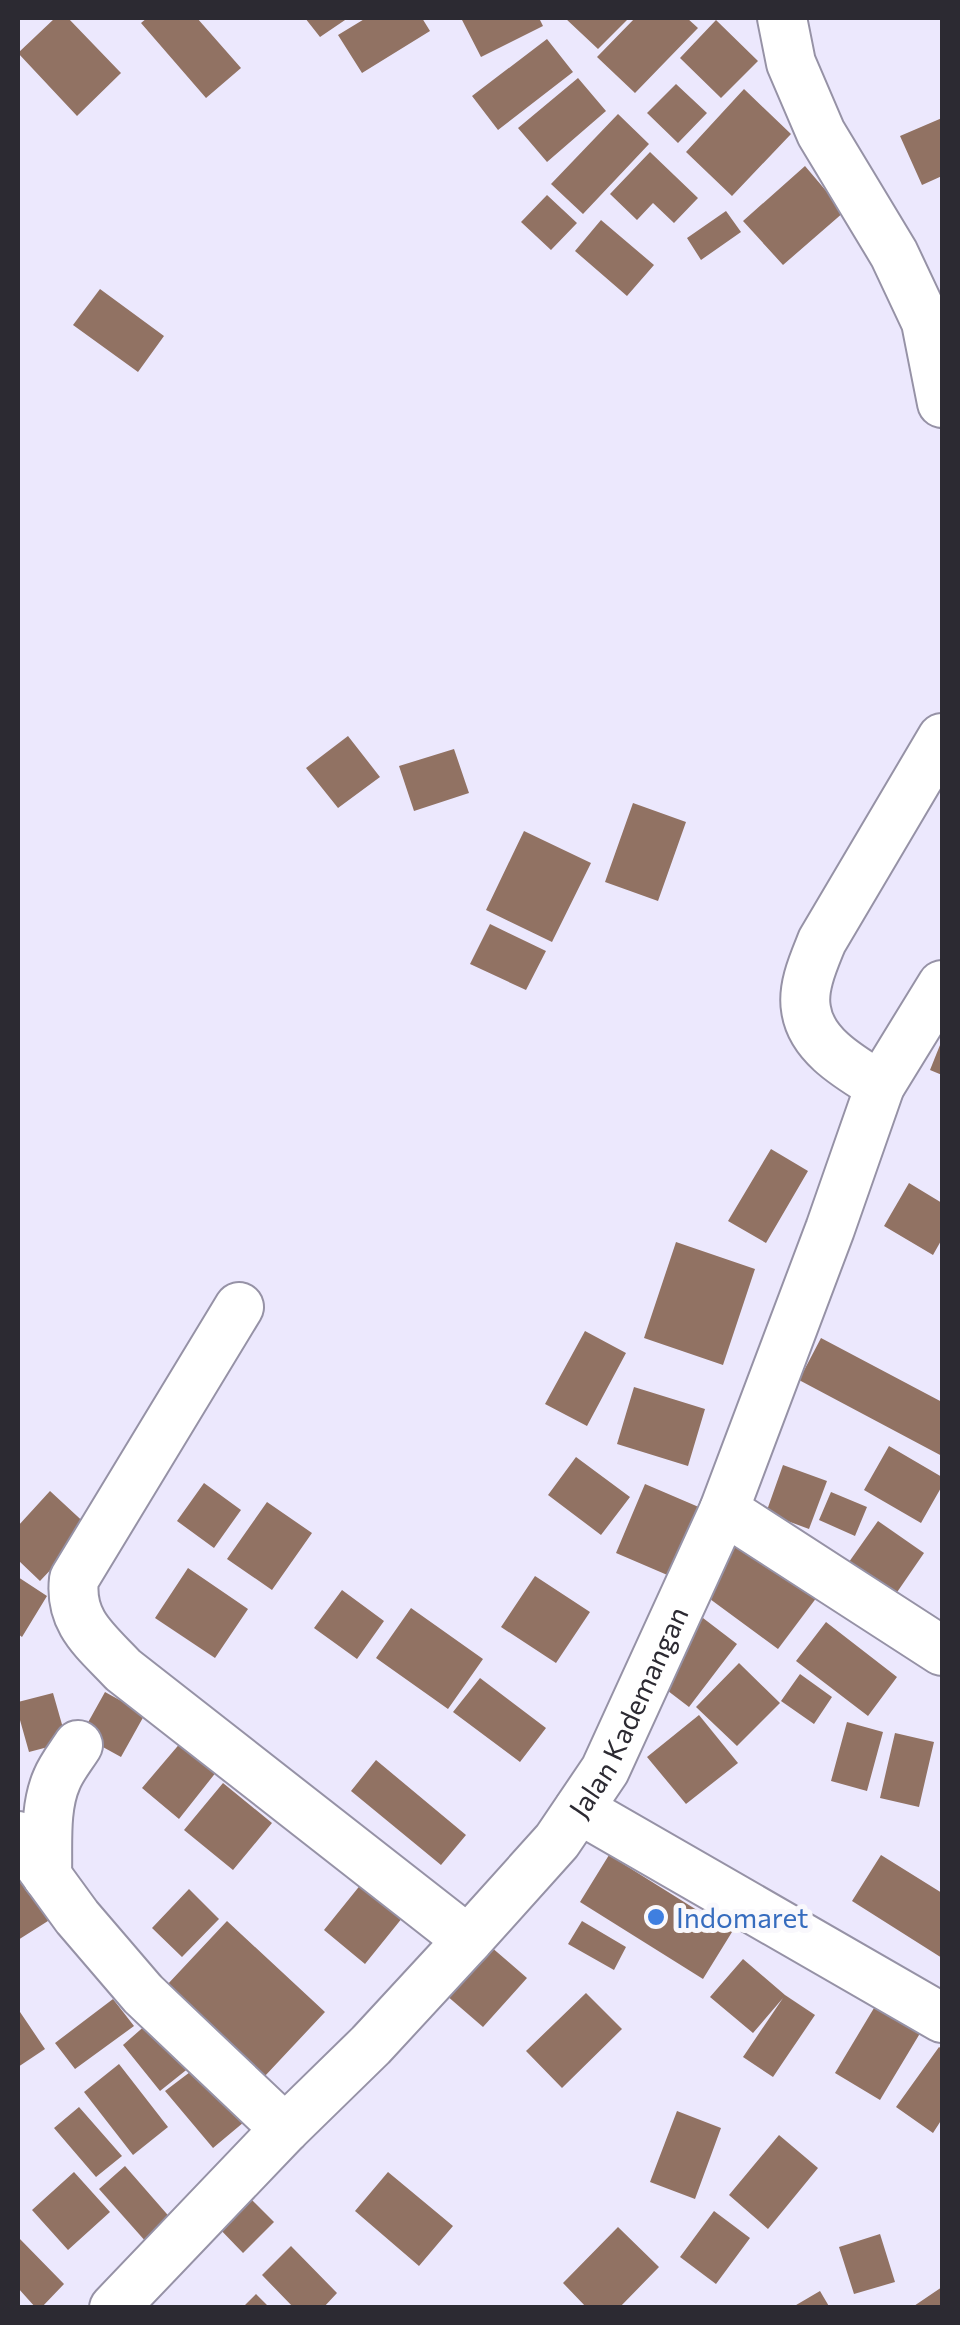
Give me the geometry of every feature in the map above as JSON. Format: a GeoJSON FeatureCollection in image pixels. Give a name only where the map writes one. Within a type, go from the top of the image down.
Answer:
{"type":"FeatureCollection","features":[{"type":"Feature","properties":{"kind":"street"},"geometry":{"type":"LineString","coordinates":[[782,18],[791,63],[821,133],[894,254],[926,322],[942,403]]}},
{"type":"Feature","properties":{"kind":"street"},"geometry":{"type":"LineString","coordinates":[[880,1086],[847,1065],[814,1034],[805,1008],[810,971],[822,941],[942,738]]}},
{"type":"Feature","properties":{"kind":"street","name":"Jalan Kademangan"},"geometry":{"type":"LineString","coordinates":[[114,2308],[468,1940],[556,1841],[606,1770],[724,1510],[880,1086],[942,985]]}},
{"type":"Feature","properties":{"kind":"street"},"geometry":{"type":"LineString","coordinates":[[239,1307],[74,1579],[72,1598],[78,1616],[124,1670],[468,1940]]}},
{"type":"Feature","properties":{"kind":"street"},"geometry":{"type":"LineString","coordinates":[[724,1510],[942,1652]]}},
{"type":"Feature","properties":{"kind":"street"},"geometry":{"type":"LineString","coordinates":[[47,1876],[48,1822],[56,1780],[78,1745]]}},
{"type":"Feature","properties":{"kind":"street"},"geometry":{"type":"LineString","coordinates":[[579,1810],[942,2018]]}},
{"type":"Feature","properties":{"kind":"street"},"geometry":{"type":"LineString","coordinates":[[18,1836],[77,1917],[143,1994],[285,2128]]}},
{"type":"Feature","properties":{"kind":"building"},"geometry":{"type":"Polygon","coordinates":[[[55,18],[68,18],[121,73],[77,116],[18,53],[55,18]]]}},
{"type":"Feature","properties":{"kind":"building"},"geometry":{"type":"Polygon","coordinates":[[[147,18],[197,18],[241,68],[206,98],[141,23],[147,18]]]}},
{"type":"Feature","properties":{"kind":"building"},"geometry":{"type":"Polygon","coordinates":[[[305,18],[348,18],[320,37],[305,18]]]}},
{"type":"Feature","properties":{"kind":"building"},"geometry":{"type":"Polygon","coordinates":[[[366,18],[422,18],[430,31],[362,73],[338,35],[366,18]]]}},
{"type":"Feature","properties":{"kind":"building"},"geometry":{"type":"Polygon","coordinates":[[[461,18],[539,18],[543,26],[481,57],[461,18]]]}},
{"type":"Feature","properties":{"kind":"building"},"geometry":{"type":"Polygon","coordinates":[[[565,18],[629,18],[598,49],[565,18]]]}},
{"type":"Feature","properties":{"kind":"building"},"geometry":{"type":"Polygon","coordinates":[[[635,18],[687,18],[698,28],[635,93],[597,57],[635,18]]]}},
{"type":"Feature","properties":{"kind":"building"},"geometry":{"type":"Polygon","coordinates":[[[716,20],[758,61],[721,98],[680,58],[716,20]]]}},
{"type":"Feature","properties":{"kind":"building"},"geometry":{"type":"Polygon","coordinates":[[[547,39],[573,72],[498,130],[472,96],[547,39]]]}},
{"type":"Feature","properties":{"kind":"building"},"geometry":{"type":"Polygon","coordinates":[[[578,78],[606,111],[547,162],[518,128],[578,78]]]}},
{"type":"Feature","properties":{"kind":"building"},"geometry":{"type":"Polygon","coordinates":[[[676,84],[707,113],[678,143],[647,113],[676,84]]]}},
{"type":"Feature","properties":{"kind":"building"},"geometry":{"type":"Polygon","coordinates":[[[744,89],[791,134],[732,196],[686,152],[744,89]]]}},
{"type":"Feature","properties":{"kind":"building"},"geometry":{"type":"Polygon","coordinates":[[[618,114],[649,144],[583,214],[551,184],[618,114]]]}},
{"type":"Feature","properties":{"kind":"building"},"geometry":{"type":"Polygon","coordinates":[[[942,118],[942,176],[922,185],[900,136],[942,118]]]}},
{"type":"Feature","properties":{"kind":"building"},"geometry":{"type":"Polygon","coordinates":[[[650,152],[698,198],[674,223],[653,203],[637,220],[610,194],[650,152]]]}},
{"type":"Feature","properties":{"kind":"building"},"geometry":{"type":"Polygon","coordinates":[[[805,166],[844,212],[783,265],[743,221],[805,166]]]}},
{"type":"Feature","properties":{"kind":"building"},"geometry":{"type":"Polygon","coordinates":[[[547,195],[577,223],[551,250],[521,222],[547,195]]]}},
{"type":"Feature","properties":{"kind":"building"},"geometry":{"type":"Polygon","coordinates":[[[726,211],[741,232],[701,260],[687,238],[726,211]]]}},
{"type":"Feature","properties":{"kind":"building"},"geometry":{"type":"Polygon","coordinates":[[[601,220],[654,265],[627,296],[575,251],[601,220]]]}},
{"type":"Feature","properties":{"kind":"building"},"geometry":{"type":"Polygon","coordinates":[[[100,289],[164,336],[138,372],[73,325],[100,289]]]}},
{"type":"Feature","properties":{"kind":"building"},"geometry":{"type":"Polygon","coordinates":[[[348,736],[380,777],[338,808],[306,768],[348,736]]]}},
{"type":"Feature","properties":{"kind":"building"},"geometry":{"type":"Polygon","coordinates":[[[454,749],[469,793],[414,811],[399,766],[454,749]]]}},
{"type":"Feature","properties":{"kind":"building"},"geometry":{"type":"Polygon","coordinates":[[[633,803],[686,822],[658,901],[605,882],[633,803]]]}},
{"type":"Feature","properties":{"kind":"building"},"geometry":{"type":"Polygon","coordinates":[[[524,831],[591,863],[552,942],[486,910],[524,831]]]}},
{"type":"Feature","properties":{"kind":"building"},"geometry":{"type":"Polygon","coordinates":[[[490,924],[546,951],[526,990],[470,964],[490,924]]]}},
{"type":"Feature","properties":{"kind":"building"},"geometry":{"type":"Polygon","coordinates":[[[942,1040],[942,1075],[930,1070],[942,1040]]]}},
{"type":"Feature","properties":{"kind":"building"},"geometry":{"type":"Polygon","coordinates":[[[771,1149],[808,1171],[766,1243],[728,1221],[771,1149]]]}},
{"type":"Feature","properties":{"kind":"building"},"geometry":{"type":"Polygon","coordinates":[[[909,1183],[942,1203],[942,1239],[933,1255],[884,1226],[909,1183]]]}},
{"type":"Feature","properties":{"kind":"building"},"geometry":{"type":"Polygon","coordinates":[[[676,1242],[755,1269],[723,1365],[644,1338],[676,1242]]]}},
{"type":"Feature","properties":{"kind":"building"},"geometry":{"type":"Polygon","coordinates":[[[585,1331],[626,1353],[587,1426],[545,1404],[585,1331]]]}},
{"type":"Feature","properties":{"kind":"building"},"geometry":{"type":"Polygon","coordinates":[[[821,1338],[942,1402],[942,1456],[799,1380],[821,1338]]]}},
{"type":"Feature","properties":{"kind":"building"},"geometry":{"type":"Polygon","coordinates":[[[634,1387],[705,1409],[688,1466],[617,1444],[634,1387]]]}},
{"type":"Feature","properties":{"kind":"building"},"geometry":{"type":"Polygon","coordinates":[[[889,1446],[942,1477],[942,1486],[921,1523],[864,1490],[889,1446]]]}},
{"type":"Feature","properties":{"kind":"building"},"geometry":{"type":"Polygon","coordinates":[[[576,1457],[630,1497],[601,1535],[548,1495],[576,1457]]]}},
{"type":"Feature","properties":{"kind":"building"},"geometry":{"type":"Polygon","coordinates":[[[783,1465],[827,1481],[809,1529],[766,1513],[783,1465]]]}},
{"type":"Feature","properties":{"kind":"building"},"geometry":{"type":"Polygon","coordinates":[[[204,1483],[241,1510],[214,1548],[177,1521],[204,1483]]]}},
{"type":"Feature","properties":{"kind":"building"},"geometry":{"type":"Polygon","coordinates":[[[645,1484],[701,1508],[672,1577],[616,1553],[645,1484]]]}},
{"type":"Feature","properties":{"kind":"building"},"geometry":{"type":"Polygon","coordinates":[[[50,1491],[90,1528],[40,1581],[18,1560],[18,1526],[50,1491]]]}},
{"type":"Feature","properties":{"kind":"building"},"geometry":{"type":"Polygon","coordinates":[[[831,1492],[867,1507],[855,1536],[819,1520],[831,1492]]]}},
{"type":"Feature","properties":{"kind":"building"},"geometry":{"type":"Polygon","coordinates":[[[267,1502],[312,1533],[272,1590],[227,1559],[267,1502]]]}},
{"type":"Feature","properties":{"kind":"building"},"geometry":{"type":"Polygon","coordinates":[[[878,1521],[924,1553],[891,1601],[844,1569],[878,1521]]]}},
{"type":"Feature","properties":{"kind":"building"},"geometry":{"type":"Polygon","coordinates":[[[734,1536],[817,1597],[778,1649],[695,1588],[734,1536]]]}},
{"type":"Feature","properties":{"kind":"building"},"geometry":{"type":"Polygon","coordinates":[[[188,1568],[248,1609],[215,1658],[155,1618],[188,1568]]]}},
{"type":"Feature","properties":{"kind":"building"},"geometry":{"type":"Polygon","coordinates":[[[535,1576],[590,1612],[556,1663],[501,1627],[535,1576]]]}},
{"type":"Feature","properties":{"kind":"building"},"geometry":{"type":"Polygon","coordinates":[[[18,1577],[47,1596],[22,1637],[18,1634],[18,1577]]]}},
{"type":"Feature","properties":{"kind":"building"},"geometry":{"type":"Polygon","coordinates":[[[342,1590],[384,1621],[357,1659],[314,1628],[342,1590]]]}},
{"type":"Feature","properties":{"kind":"building"},"geometry":{"type":"Polygon","coordinates":[[[411,1608],[483,1659],[448,1709],[376,1658],[411,1608]]]}},
{"type":"Feature","properties":{"kind":"building"},"geometry":{"type":"Polygon","coordinates":[[[703,1618],[737,1644],[689,1707],[655,1681],[703,1618]]]}},
{"type":"Feature","properties":{"kind":"building"},"geometry":{"type":"Polygon","coordinates":[[[826,1622],[897,1677],[868,1716],[796,1661],[826,1622]]]}},
{"type":"Feature","properties":{"kind":"building"},"geometry":{"type":"Polygon","coordinates":[[[739,1663],[780,1703],[737,1746],[696,1707],[739,1663]]]}},
{"type":"Feature","properties":{"kind":"building"},"geometry":{"type":"Polygon","coordinates":[[[800,1674],[832,1697],[814,1724],[781,1701],[800,1674]]]}},
{"type":"Feature","properties":{"kind":"building"},"geometry":{"type":"Polygon","coordinates":[[[480,1678],[546,1728],[520,1762],[453,1712],[480,1678]]]}},
{"type":"Feature","properties":{"kind":"building"},"geometry":{"type":"Polygon","coordinates":[[[105,1692],[145,1714],[121,1757],[81,1735],[105,1692]]]}},
{"type":"Feature","properties":{"kind":"building"},"geometry":{"type":"Polygon","coordinates":[[[53,1693],[67,1742],[29,1752],[18,1702],[53,1693]]]}},
{"type":"Feature","properties":{"kind":"building"},"geometry":{"type":"Polygon","coordinates":[[[699,1715],[738,1763],[686,1804],[647,1757],[699,1715]]]}},
{"type":"Feature","properties":{"kind":"building"},"geometry":{"type":"Polygon","coordinates":[[[847,1722],[883,1732],[867,1791],[831,1781],[847,1722]]]}},
{"type":"Feature","properties":{"kind":"building"},"geometry":{"type":"Polygon","coordinates":[[[895,1733],[934,1742],[919,1807],[880,1798],[895,1733]]]}},
{"type":"Feature","properties":{"kind":"building"},"geometry":{"type":"Polygon","coordinates":[[[182,1741],[217,1771],[179,1819],[142,1788],[182,1741]]]}},
{"type":"Feature","properties":{"kind":"building"},"geometry":{"type":"Polygon","coordinates":[[[376,1760],[466,1835],[441,1865],[351,1791],[376,1760]]]}},
{"type":"Feature","properties":{"kind":"building"},"geometry":{"type":"Polygon","coordinates":[[[223,1783],[272,1823],[233,1870],[184,1830],[223,1783]]]}},
{"type":"Feature","properties":{"kind":"building","name":"Indomaret"},"geometry":{"type":"Polygon","coordinates":[[[609,1855],[732,1932],[703,1979],[580,1902],[609,1855]]]}},
{"type":"Feature","properties":{"kind":"building"},"geometry":{"type":"Polygon","coordinates":[[[881,1855],[942,1893],[942,1958],[852,1901],[881,1855]]]}},
{"type":"Feature","properties":{"kind":"building"},"geometry":{"type":"Polygon","coordinates":[[[32,1874],[59,1914],[18,1940],[18,1883],[32,1874]]]}},
{"type":"Feature","properties":{"kind":"building"},"geometry":{"type":"Polygon","coordinates":[[[366,1878],[407,1912],[365,1964],[324,1930],[366,1878]]]}},
{"type":"Feature","properties":{"kind":"building"},"geometry":{"type":"Polygon","coordinates":[[[189,1889],[219,1919],[182,1957],[152,1928],[189,1889]]]}},
{"type":"Feature","properties":{"kind":"building"},"geometry":{"type":"Polygon","coordinates":[[[227,1921],[325,2012],[264,2077],[166,1986],[227,1921]]]}},
{"type":"Feature","properties":{"kind":"building"},"geometry":{"type":"Polygon","coordinates":[[[582,1921],[626,1947],[614,1970],[568,1944],[582,1921]]]}},
{"type":"Feature","properties":{"kind":"building"},"geometry":{"type":"Polygon","coordinates":[[[490,1946],[527,1978],[483,2027],[446,1995],[490,1946]]]}},
{"type":"Feature","properties":{"kind":"building"},"geometry":{"type":"Polygon","coordinates":[[[743,1959],[815,2015],[773,2077],[743,2057],[783,1998],[753,2033],[710,1997],[743,1959]]]}},
{"type":"Feature","properties":{"kind":"building"},"geometry":{"type":"Polygon","coordinates":[[[586,1993],[622,2029],[562,2088],[526,2051],[586,1993]]]}},
{"type":"Feature","properties":{"kind":"building"},"geometry":{"type":"Polygon","coordinates":[[[113,1999],[134,2026],[75,2069],[55,2043],[113,1999]]]}},
{"type":"Feature","properties":{"kind":"building"},"geometry":{"type":"Polygon","coordinates":[[[877,2003],[922,2030],[880,2100],[835,2073],[877,2003]]]}},
{"type":"Feature","properties":{"kind":"building"},"geometry":{"type":"Polygon","coordinates":[[[18,2009],[45,2049],[18,2067],[18,2009]]]}},
{"type":"Feature","properties":{"kind":"building"},"geometry":{"type":"Polygon","coordinates":[[[156,2016],[195,2063],[160,2091],[123,2045],[156,2016]]]}},
{"type":"Feature","properties":{"kind":"building"},"geometry":{"type":"Polygon","coordinates":[[[939,2047],[942,2119],[933,2133],[896,2107],[939,2047]]]}},
{"type":"Feature","properties":{"kind":"building"},"geometry":{"type":"Polygon","coordinates":[[[119,2064],[168,2127],[133,2155],[84,2092],[119,2064]]]}},
{"type":"Feature","properties":{"kind":"building"},"geometry":{"type":"Polygon","coordinates":[[[198,2066],[244,2122],[213,2148],[165,2091],[198,2066]]]}},
{"type":"Feature","properties":{"kind":"building"},"geometry":{"type":"Polygon","coordinates":[[[79,2107],[122,2156],[96,2177],[54,2128],[79,2107]]]}},
{"type":"Feature","properties":{"kind":"building"},"geometry":{"type":"Polygon","coordinates":[[[677,2111],[721,2128],[695,2199],[650,2182],[677,2111]]]}},
{"type":"Feature","properties":{"kind":"building"},"geometry":{"type":"Polygon","coordinates":[[[779,2135],[818,2168],[768,2229],[729,2195],[779,2135]]]}},
{"type":"Feature","properties":{"kind":"building"},"geometry":{"type":"Polygon","coordinates":[[[125,2166],[173,2221],[147,2243],[99,2189],[125,2166]]]}},
{"type":"Feature","properties":{"kind":"building"},"geometry":{"type":"Polygon","coordinates":[[[74,2172],[110,2212],[68,2250],[32,2210],[74,2172]]]}},
{"type":"Feature","properties":{"kind":"building"},"geometry":{"type":"Polygon","coordinates":[[[388,2172],[453,2226],[419,2266],[355,2211],[388,2172]]]}},
{"type":"Feature","properties":{"kind":"building"},"geometry":{"type":"Polygon","coordinates":[[[246,2194],[274,2222],[243,2253],[215,2224],[246,2194]]]}},
{"type":"Feature","properties":{"kind":"building"},"geometry":{"type":"Polygon","coordinates":[[[714,2211],[750,2238],[716,2284],[680,2257],[714,2211]]]}},
{"type":"Feature","properties":{"kind":"building"},"geometry":{"type":"Polygon","coordinates":[[[618,2227],[659,2267],[619,2308],[587,2308],[563,2283],[618,2227]]]}},
{"type":"Feature","properties":{"kind":"building"},"geometry":{"type":"Polygon","coordinates":[[[880,2234],[895,2282],[854,2294],[839,2247],[880,2234]]]}},
{"type":"Feature","properties":{"kind":"building"},"geometry":{"type":"Polygon","coordinates":[[[18,2237],[64,2284],[41,2308],[36,2308],[18,2288],[18,2237]]]}},
{"type":"Feature","properties":{"kind":"building"},"geometry":{"type":"Polygon","coordinates":[[[291,2246],[337,2293],[323,2308],[294,2308],[262,2275],[291,2246]]]}},
{"type":"Feature","properties":{"kind":"building"},"geometry":{"type":"Polygon","coordinates":[[[942,2287],[942,2308],[911,2308],[942,2287]]]}},
{"type":"Feature","properties":{"kind":"building"},"geometry":{"type":"Polygon","coordinates":[[[820,2291],[830,2308],[791,2308],[820,2291]]]}},
{"type":"Feature","properties":{"kind":"building"},"geometry":{"type":"Polygon","coordinates":[[[256,2294],[270,2308],[242,2308],[256,2294]]]}},
{"type":"Feature","properties":{"kind":"place","name":"Indomaret"},"geometry":{"type":"Point","coordinates":[656,1917]}}]}
